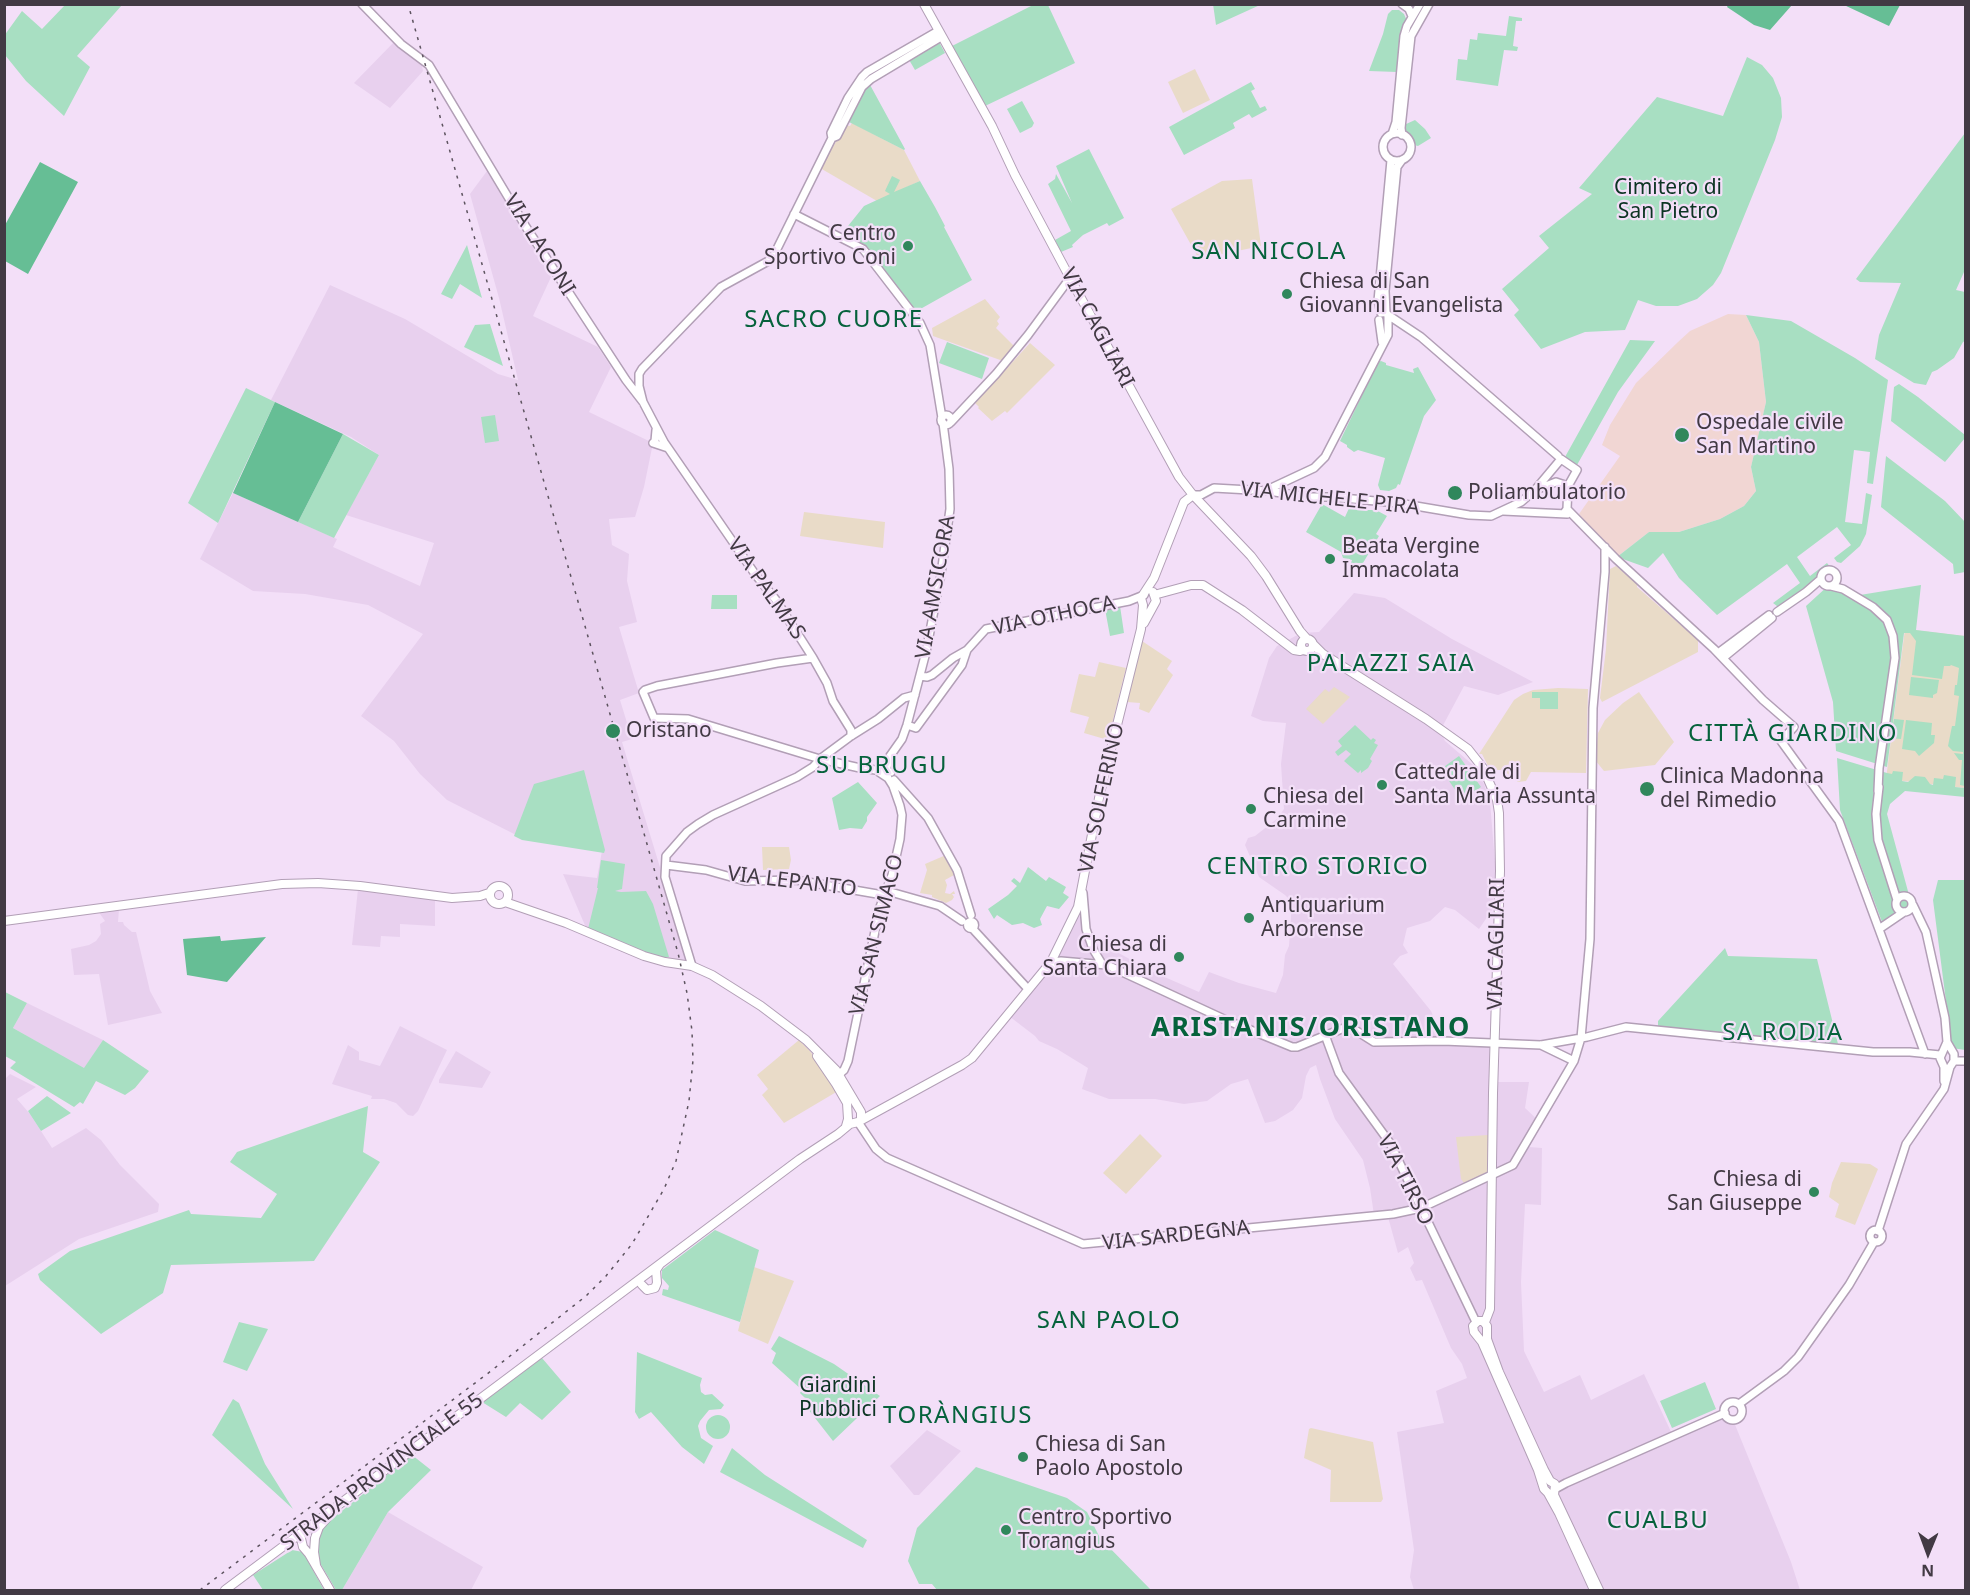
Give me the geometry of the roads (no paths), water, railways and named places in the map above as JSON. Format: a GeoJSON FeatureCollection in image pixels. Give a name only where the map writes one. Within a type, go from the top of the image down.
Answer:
{"type":"FeatureCollection","features":[{"type":"Feature","properties":{"kind":"main road","name":"VIA CAGLIARI"},"geometry":{"type":"LineString","coordinates":[[924,4],[992,126],[1015,175],[1179,477],[1251,556],[1300,631],[1306,645],[1452,737],[1474,755],[1489,778],[1499,813],[1500,871],[1490,1309],[1481,1322]]}},
{"type":"Feature","properties":{"kind":"main road"},"geometry":{"type":"LineString","coordinates":[[1149,599],[1154,578],[1184,502],[1193,495]]}},
{"type":"Feature","properties":{"kind":"main road"},"geometry":{"type":"LineString","coordinates":[[1149,599],[1191,585],[1203,585],[1242,610],[1289,646],[1306,645]]}},
{"type":"Feature","properties":{"kind":"main road","name":"VIA SOLFERINO"},"geometry":{"type":"LineString","coordinates":[[644,1279],[661,1262],[800,1159],[838,1134],[856,1118],[967,1062],[1051,962],[1081,909],[1086,864],[1100,793],[1149,599]]}},
{"type":"Feature","properties":{"kind":"main road"},"geometry":{"type":"LineString","coordinates":[[4,921],[282,884],[318,883],[360,886],[452,898],[490,896]]}},
{"type":"Feature","properties":{"kind":"main road"},"geometry":{"type":"LineString","coordinates":[[490,896],[494,886],[500,886],[506,889],[506,900]]}},
{"type":"Feature","properties":{"kind":"main road"},"geometry":{"type":"LineString","coordinates":[[490,896],[496,904],[506,900],[644,956],[692,966],[712,975],[761,1006],[806,1040],[839,1080],[847,1103],[856,1118]]}},
{"type":"Feature","properties":{"kind":"main road"},"geometry":{"type":"LineString","coordinates":[[656,1277],[653,1274],[644,1279],[647,1290],[652,1289],[657,1283],[656,1270],[661,1262]]}},
{"type":"Feature","properties":{"kind":"main road","name":"STRADA PROVINCIALE 55"},"geometry":{"type":"LineString","coordinates":[[225,1590],[630,1285],[644,1279]]}},
{"type":"Feature","properties":{"kind":"main road"},"geometry":{"type":"LineString","coordinates":[[1594,1590],[1551,1487],[1473,1328],[1481,1322],[1488,1326],[1488,1341],[1499,1372],[1599,1590]]}},
{"type":"Feature","properties":{"kind":"main road"},"geometry":{"type":"LineString","coordinates":[[1477,1335],[1484,1335],[1487,1331]]}},
{"type":"Feature","properties":{"kind":"main road"},"geometry":{"type":"LineString","coordinates":[[316,1565],[314,1545],[319,1527],[342,1501]]}},
{"type":"Feature","properties":{"kind":"main road"},"geometry":{"type":"LineString","coordinates":[[300,1534],[310,1538],[314,1545]]}},
{"type":"Feature","properties":{"kind":"main road"},"geometry":{"type":"LineString","coordinates":[[300,1534],[303,1547],[330,1590]]}},
{"type":"Feature","properties":{"kind":"main road"},"geometry":{"type":"LineString","coordinates":[[271,1556],[290,1547],[303,1547]]}},
{"type":"Feature","properties":{"kind":"street","name":"VIA LACONI"},"geometry":{"type":"LineString","coordinates":[[362,4],[401,44],[424,61],[440,82],[526,227],[628,383],[643,402],[656,428]]}},
{"type":"Feature","properties":{"kind":"street"},"geometry":{"type":"LineString","coordinates":[[1402,4],[1410,9],[1422,10],[1428,4]]}},
{"type":"Feature","properties":{"kind":"street"},"geometry":{"type":"LineString","coordinates":[[1402,135],[1411,29],[1417,15],[1415,9],[1408,4]]}},
{"type":"Feature","properties":{"kind":"street"},"geometry":{"type":"LineString","coordinates":[[1411,36],[1428,4]]}},
{"type":"Feature","properties":{"kind":"street"},"geometry":{"type":"LineString","coordinates":[[1402,160],[1391,160],[1383,149],[1385,140],[1392,134],[1396,122],[1404,36],[1415,9]]}},
{"type":"Feature","properties":{"kind":"street"},"geometry":{"type":"LineString","coordinates":[[628,383],[721,287],[772,259],[832,138],[831,134],[848,98],[862,77],[867,72],[940,34]]}},
{"type":"Feature","properties":{"kind":"street"},"geometry":{"type":"LineString","coordinates":[[1268,491],[1314,468],[1325,457],[1382,342],[1397,167],[1410,149],[1409,140],[1402,135],[1392,134]]}},
{"type":"Feature","properties":{"kind":"street"},"geometry":{"type":"LineString","coordinates":[[1391,160],[1378,301],[1384,317],[1421,337],[1558,456]]}},
{"type":"Feature","properties":{"kind":"street"},"geometry":{"type":"LineString","coordinates":[[794,214],[863,249],[920,324],[930,345],[939,398],[947,420],[959,414],[1028,336],[1070,278]]}},
{"type":"Feature","properties":{"kind":"street"},"geometry":{"type":"LineString","coordinates":[[639,374],[643,402]]}},
{"type":"Feature","properties":{"kind":"street","name":"VIA AMSICORA"},"geometry":{"type":"LineString","coordinates":[[888,774],[889,760],[907,725],[935,607],[950,509],[950,480],[945,439],[947,420]]}},
{"type":"Feature","properties":{"kind":"street","name":"VIA PALMAS"},"geometry":{"type":"LineString","coordinates":[[656,428],[660,443],[776,600],[813,658],[827,683],[833,700],[851,730],[851,736]]}},
{"type":"Feature","properties":{"kind":"street"},"geometry":{"type":"LineString","coordinates":[[1501,511],[1521,502],[1535,490],[1561,459],[1577,470],[1568,486],[1566,511]]}},
{"type":"Feature","properties":{"kind":"street"},"geometry":{"type":"LineString","coordinates":[[1535,490],[1556,482],[1568,486]]}},
{"type":"Feature","properties":{"kind":"street","name":"VIA MICHELE PIRA"},"geometry":{"type":"LineString","coordinates":[[1193,495],[1201,495],[1214,488],[1398,503],[1469,515],[1491,516],[1501,511]]}},
{"type":"Feature","properties":{"kind":"street"},"geometry":{"type":"LineString","coordinates":[[1521,502],[1519,508],[1524,511]]}},
{"type":"Feature","properties":{"kind":"street"},"geometry":{"type":"LineString","coordinates":[[1501,511],[1545,514],[1566,511],[1573,516],[1718,653],[1763,700],[1794,727],[1781,741],[1835,816],[1843,831],[1925,1054]]}},
{"type":"Feature","properties":{"kind":"street","name":"VIA MICHELE PIRA"},"geometry":{"type":"LineString","coordinates":[[1469,515],[1478,518],[1481,523]]}},
{"type":"Feature","properties":{"kind":"street","name":"VIA SARDEGNA"},"geometry":{"type":"LineString","coordinates":[[856,1118],[876,1149],[887,1158],[1083,1244],[1393,1215],[1420,1208],[1513,1165],[1574,1061],[1581,1038],[1590,939],[1593,708],[1605,572],[1605,547]]}},
{"type":"Feature","properties":{"kind":"street"},"geometry":{"type":"LineString","coordinates":[[1605,572],[1616,559]]}},
{"type":"Feature","properties":{"kind":"street"},"geometry":{"type":"LineString","coordinates":[[1825,584],[1823,573],[1829,570],[1835,573],[1843,589]]}},
{"type":"Feature","properties":{"kind":"street"},"geometry":{"type":"LineString","coordinates":[[1718,653],[1806,592],[1837,580]]}},
{"type":"Feature","properties":{"kind":"street"},"geometry":{"type":"LineString","coordinates":[[1825,584],[1843,589],[1873,607],[1887,620],[1895,645],[1891,705],[1878,791],[1876,814],[1878,840],[1897,903],[1905,912],[1922,923]]}},
{"type":"Feature","properties":{"kind":"street","name":"VIA OTHOCA"},"geometry":{"type":"LineString","coordinates":[[907,725],[916,728],[962,665],[967,650],[986,628],[1149,599]]}},
{"type":"Feature","properties":{"kind":"street"},"geometry":{"type":"LineString","coordinates":[[920,676],[929,676],[967,650]]}},
{"type":"Feature","properties":{"kind":"street"},"geometry":{"type":"LineString","coordinates":[[813,658],[657,686],[643,692],[654,718],[688,719],[820,759],[874,769],[888,774],[895,785],[928,818],[948,853],[957,870],[971,924],[979,937],[1028,988]]}},
{"type":"Feature","properties":{"kind":"street"},"geometry":{"type":"LineString","coordinates":[[692,966],[664,877],[666,856],[687,832],[698,824],[797,777],[851,736],[878,720],[904,698],[915,695]]}},
{"type":"Feature","properties":{"kind":"street","name":"VIA SAN SIMACO"},"geometry":{"type":"LineString","coordinates":[[839,1080],[848,1061],[885,893],[897,856],[902,825],[895,785]]}},
{"type":"Feature","properties":{"kind":"street","name":"VIA LEPANTO"},"geometry":{"type":"LineString","coordinates":[[666,865],[706,870],[745,881],[796,880],[885,893],[940,906],[971,924]]}},
{"type":"Feature","properties":{"kind":"street"},"geometry":{"type":"LineString","coordinates":[[1739,1404],[1784,1371],[1798,1357],[1849,1285],[1874,1242],[1870,1238],[1871,1234],[1878,1231],[1906,1144],[1944,1088],[1954,1058],[1947,1042],[1946,1018],[1926,932],[1912,905],[1911,898],[1893,885]]}},
{"type":"Feature","properties":{"kind":"street"},"geometry":{"type":"LineString","coordinates":[[1889,922],[1897,903],[1905,895]]}},
{"type":"Feature","properties":{"kind":"street"},"geometry":{"type":"LineString","coordinates":[[1879,928],[1911,909],[1912,905]]}},
{"type":"Feature","properties":{"kind":"street"},"geometry":{"type":"LineString","coordinates":[[1081,909],[1093,949],[1102,964]]}},
{"type":"Feature","properties":{"kind":"street"},"geometry":{"type":"LineString","coordinates":[[1051,962],[1102,964],[1280,1043],[1297,1047],[1327,1038],[1344,1028],[1355,1030],[1374,1042],[1541,1045],[1552,1047],[1574,1061]]}},
{"type":"Feature","properties":{"kind":"street"},"geometry":{"type":"LineString","coordinates":[[1044,971],[1073,963]]}},
{"type":"Feature","properties":{"kind":"street"},"geometry":{"type":"LineString","coordinates":[[1552,1047],[1626,1027],[1932,1059],[1942,1056],[1948,1050],[1954,1058],[1965,1061]]}},
{"type":"Feature","properties":{"kind":"street","name":"VIA TIRSO"},"geometry":{"type":"LineString","coordinates":[[1327,1038],[1339,1073],[1390,1143],[1420,1208],[1481,1322]]}},
{"type":"Feature","properties":{"kind":"street"},"geometry":{"type":"LineString","coordinates":[[1944,1088],[1942,1056],[1947,1042]]}},
{"type":"Feature","properties":{"kind":"street"},"geometry":{"type":"LineString","coordinates":[[1881,1053],[1942,1056]]}},
{"type":"Feature","properties":{"kind":"street"},"geometry":{"type":"LineString","coordinates":[[1942,1056],[1946,1065],[1954,1058],[1965,1055]]}},
{"type":"Feature","properties":{"kind":"street"},"geometry":{"type":"LineString","coordinates":[[848,1061],[849,1068],[853,1070]]}},
{"type":"Feature","properties":{"kind":"street"},"geometry":{"type":"LineString","coordinates":[[1728,1403],[1739,1404],[1742,1411],[1738,1418],[1729,1419],[1725,1413],[1728,1403]]}},
{"type":"Feature","properties":{"kind":"street"},"geometry":{"type":"LineString","coordinates":[[1551,1487],[1564,1484],[1725,1413]]}},
{"type":"Feature","properties":{"kind":"railway"},"geometry":{"type":"LineString","coordinates":[[200,1590],[491,1371],[586,1296],[632,1244],[664,1189],[676,1161],[689,1101],[693,1060],[692,1031],[678,953],[408,4]]}},
{"type":"Feature","properties":{"kind":"place","name":"Centro Sportivo Coni"},"geometry":{"type":"Point","coordinates":[908,246]}},
{"type":"Feature","properties":{"kind":"place","name":"Chiesa di San Giovanni Evangelista"},"geometry":{"type":"Point","coordinates":[1287,294]}},
{"type":"Feature","properties":{"kind":"place","name":"Ospedale civile San Martino"},"geometry":{"type":"Point","coordinates":[1682,435]}},
{"type":"Feature","properties":{"kind":"place","name":"Poliambulatorio"},"geometry":{"type":"Point","coordinates":[1455,493]}},
{"type":"Feature","properties":{"kind":"place","name":"Beata Vergine Immacolata"},"geometry":{"type":"Point","coordinates":[1330,559]}},
{"type":"Feature","properties":{"kind":"place","name":"Oristano"},"geometry":{"type":"Point","coordinates":[613,731]}},
{"type":"Feature","properties":{"kind":"place","name":"Cattedrale di Santa Maria Assunta"},"geometry":{"type":"Point","coordinates":[1382,785]}},
{"type":"Feature","properties":{"kind":"place","name":"Clinica Madonna del Rimedio"},"geometry":{"type":"Point","coordinates":[1647,789]}},
{"type":"Feature","properties":{"kind":"place","name":"Chiesa del Carmine"},"geometry":{"type":"Point","coordinates":[1251,809]}},
{"type":"Feature","properties":{"kind":"place","name":"Antiquarium Arborense"},"geometry":{"type":"Point","coordinates":[1249,918]}},
{"type":"Feature","properties":{"kind":"place","name":"Chiesa di Santa Chiara"},"geometry":{"type":"Point","coordinates":[1179,957]}},
{"type":"Feature","properties":{"kind":"place","name":"Chiesa di San Giuseppe"},"geometry":{"type":"Point","coordinates":[1814,1192]}},
{"type":"Feature","properties":{"kind":"place","name":"Chiesa di San Paolo Apostolo"},"geometry":{"type":"Point","coordinates":[1023,1457]}},
{"type":"Feature","properties":{"kind":"place","name":"Centro Sportivo Torangius"},"geometry":{"type":"Point","coordinates":[1006,1530]}},
{"type":"Feature","properties":{"kind":"district","name":"SAN NICOLA"},"geometry":{"type":"Point","coordinates":[1269,252]}},
{"type":"Feature","properties":{"kind":"district","name":"SACRO CUORE"},"geometry":{"type":"Point","coordinates":[834,320]}},
{"type":"Feature","properties":{"kind":"district","name":"PALAZZI SAIA"},"geometry":{"type":"Point","coordinates":[1391,664]}},
{"type":"Feature","properties":{"kind":"district","name":"CITTÀ GIARDINO"},"geometry":{"type":"Point","coordinates":[1793,734]}},
{"type":"Feature","properties":{"kind":"district","name":"SU BRUGU"},"geometry":{"type":"Point","coordinates":[882,766]}},
{"type":"Feature","properties":{"kind":"district","name":"CENTRO STORICO"},"geometry":{"type":"Point","coordinates":[1318,867]}},
{"type":"Feature","properties":{"kind":"district","name":"ARISTANIS/ORISTANO"},"geometry":{"type":"Point","coordinates":[1311,1028]}},
{"type":"Feature","properties":{"kind":"district","name":"SA RODIA"},"geometry":{"type":"Point","coordinates":[1783,1033]}},
{"type":"Feature","properties":{"kind":"district","name":"SAN PAOLO"},"geometry":{"type":"Point","coordinates":[1109,1321]}},
{"type":"Feature","properties":{"kind":"district","name":"TORÀNGIUS"},"geometry":{"type":"Point","coordinates":[958,1416]}},
{"type":"Feature","properties":{"kind":"district","name":"CUALBU"},"geometry":{"type":"Point","coordinates":[1658,1521]}},
{"type":"Feature","properties":{"kind":"park label","name":"Cimitero di San Pietro"},"geometry":{"type":"Point","coordinates":[1668,200]}},
{"type":"Feature","properties":{"kind":"park label","name":"Giardini Pubblici"},"geometry":{"type":"Point","coordinates":[838,1398]}}]}
